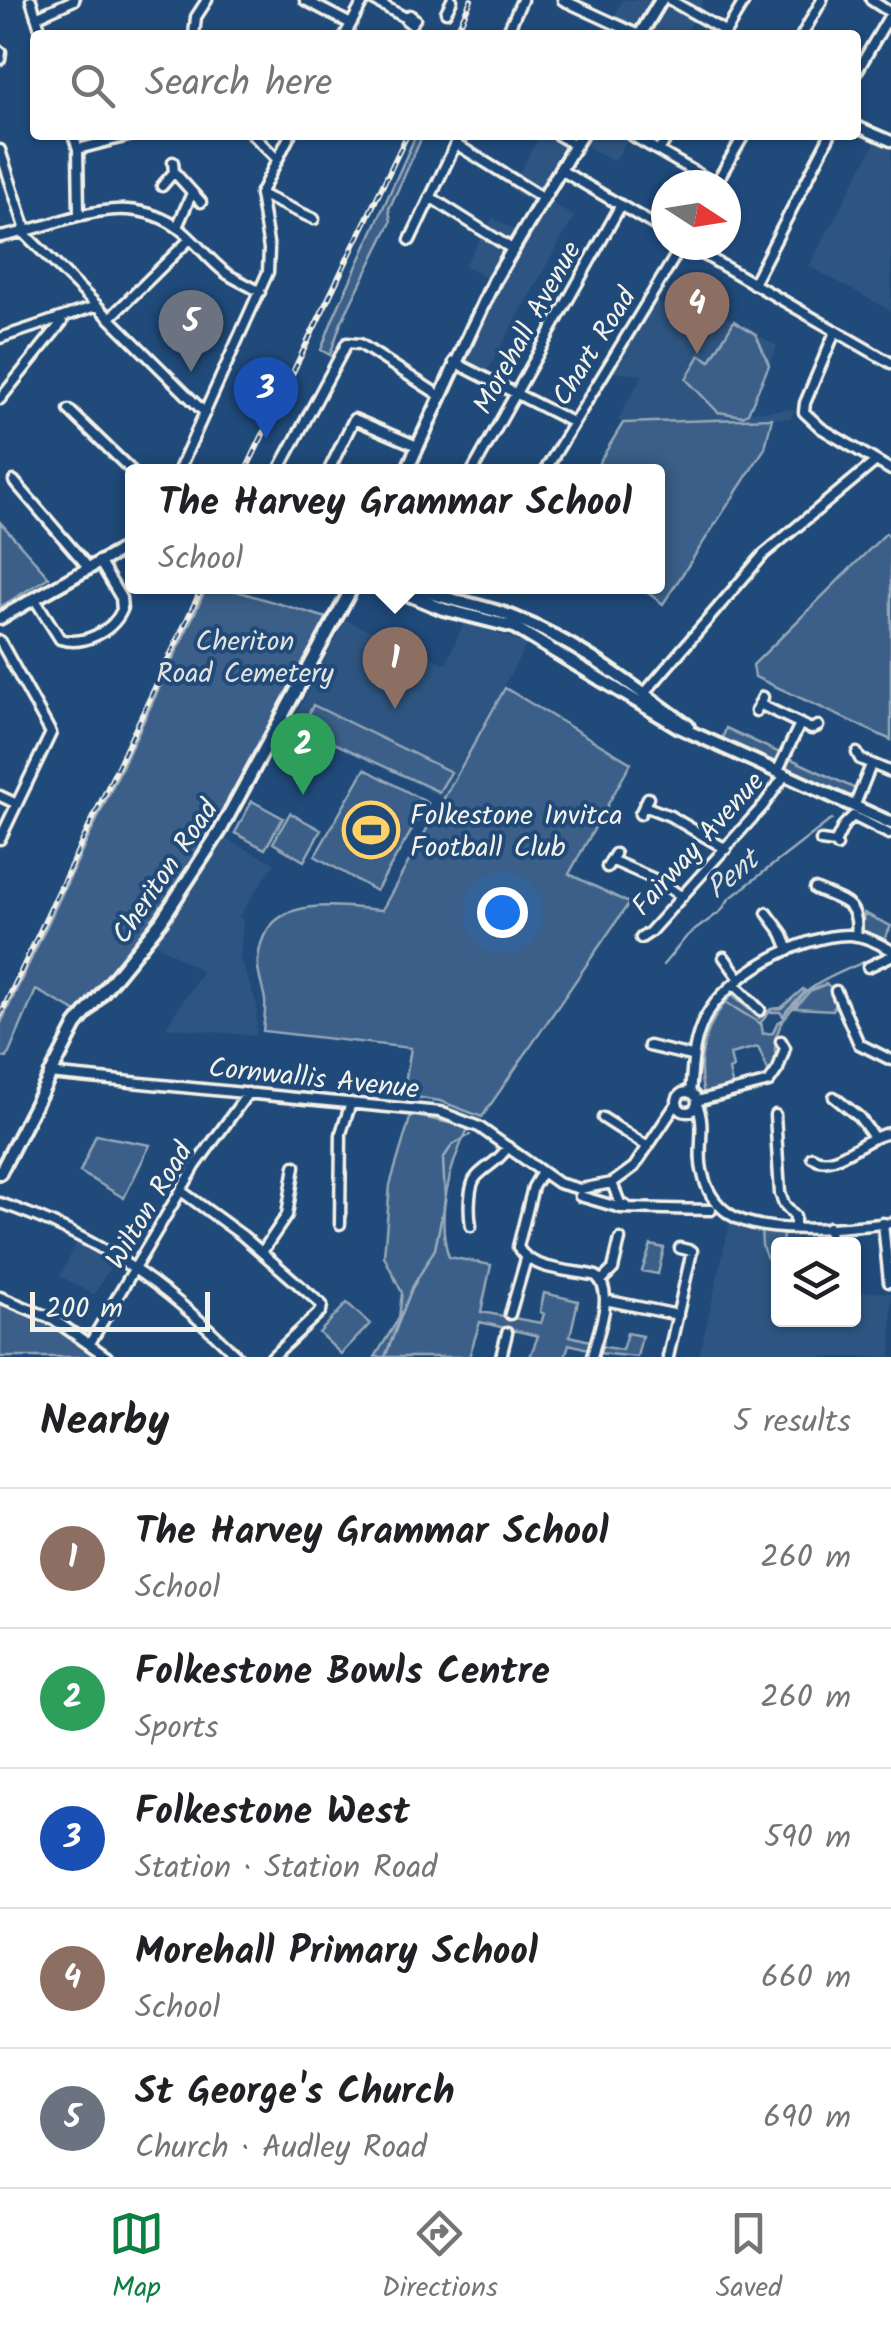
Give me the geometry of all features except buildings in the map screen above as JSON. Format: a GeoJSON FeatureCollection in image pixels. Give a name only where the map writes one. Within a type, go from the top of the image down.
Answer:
{"type":"FeatureCollection","features":[{"type":"Feature","properties":{"kind":"main road"},"geometry":{"type":"LineString","coordinates":[[643,30],[661,0]]}},
{"type":"Feature","properties":{"kind":"main road"},"geometry":{"type":"LineString","coordinates":[[412,464],[454,362],[512,248],[578,140]]}},
{"type":"Feature","properties":{"kind":"main road"},"geometry":{"type":"LineString","coordinates":[[0,618],[125,548]]}},
{"type":"Feature","properties":{"kind":"main road","name":"Cheriton Road"},"geometry":{"type":"LineString","coordinates":[[0,1173],[76,1025],[145,943],[214,841],[349,594]]}},
{"type":"Feature","properties":{"kind":"main road"},"geometry":{"type":"LineString","coordinates":[[406,594],[443,609],[514,627],[641,697],[679,727],[854,807],[887,827]]}},
{"type":"Feature","properties":{"kind":"main road"},"geometry":{"type":"LineString","coordinates":[[431,594],[517,618],[633,687],[641,697],[656,701],[700,736]]}},
{"type":"Feature","properties":{"kind":"street"},"geometry":{"type":"LineString","coordinates":[[31,0],[40,30]]}},
{"type":"Feature","properties":{"kind":"street"},"geometry":{"type":"LineString","coordinates":[[36,17],[74,0]]}},
{"type":"Feature","properties":{"kind":"street"},"geometry":{"type":"LineString","coordinates":[[195,30],[196,17],[207,0]]}},
{"type":"Feature","properties":{"kind":"street"},"geometry":{"type":"LineString","coordinates":[[305,0],[350,24]]}},
{"type":"Feature","properties":{"kind":"street"},"geometry":{"type":"LineString","coordinates":[[347,30],[364,0]]}},
{"type":"Feature","properties":{"kind":"street"},"geometry":{"type":"LineString","coordinates":[[373,0],[406,18]]}},
{"type":"Feature","properties":{"kind":"street"},"geometry":{"type":"LineString","coordinates":[[446,12],[451,0]]}},
{"type":"Feature","properties":{"kind":"street"},"geometry":{"type":"LineString","coordinates":[[563,0],[629,30]]}},
{"type":"Feature","properties":{"kind":"street"},"geometry":{"type":"LineString","coordinates":[[670,0],[720,30]]}},
{"type":"Feature","properties":{"kind":"street"},"geometry":{"type":"LineString","coordinates":[[727,30],[744,0]]}},
{"type":"Feature","properties":{"kind":"street"},"geometry":{"type":"LineString","coordinates":[[805,30],[822,0]]}},
{"type":"Feature","properties":{"kind":"street"},"geometry":{"type":"LineString","coordinates":[[861,64],[891,13],[871,0]]}},
{"type":"Feature","properties":{"kind":"street"},"geometry":{"type":"LineString","coordinates":[[509,30],[520,4]]}},
{"type":"Feature","properties":{"kind":"street"},"geometry":{"type":"LineString","coordinates":[[861,128],[891,141]]}},
{"type":"Feature","properties":{"kind":"street"},"geometry":{"type":"LineString","coordinates":[[75,140],[79,214]]}},
{"type":"Feature","properties":{"kind":"street"},"geometry":{"type":"LineString","coordinates":[[78,149],[113,140]]}},
{"type":"Feature","properties":{"kind":"street"},"geometry":{"type":"LineString","coordinates":[[258,140],[276,158]]}},
{"type":"Feature","properties":{"kind":"street"},"geometry":{"type":"LineString","coordinates":[[182,464],[260,292],[270,256],[260,194],[287,140]]}},
{"type":"Feature","properties":{"kind":"street"},"geometry":{"type":"LineString","coordinates":[[410,240],[458,140]]}},
{"type":"Feature","properties":{"kind":"street"},"geometry":{"type":"LineString","coordinates":[[459,140],[542,198]]}},
{"type":"Feature","properties":{"kind":"street"},"geometry":{"type":"LineString","coordinates":[[639,140],[691,170]]}},
{"type":"Feature","properties":{"kind":"street"},"geometry":{"type":"LineString","coordinates":[[658,151],[665,140]]}},
{"type":"Feature","properties":{"kind":"street"},"geometry":{"type":"LineString","coordinates":[[724,170],[741,140]]}},
{"type":"Feature","properties":{"kind":"street"},"geometry":{"type":"LineString","coordinates":[[753,284],[827,140]]}},
{"type":"Feature","properties":{"kind":"street"},"geometry":{"type":"LineString","coordinates":[[0,150],[24,230],[205,412]]}},
{"type":"Feature","properties":{"kind":"street"},"geometry":{"type":"LineString","coordinates":[[173,162],[174,172],[201,202]]}},
{"type":"Feature","properties":{"kind":"street"},"geometry":{"type":"LineString","coordinates":[[559,169],[651,223]]}},
{"type":"Feature","properties":{"kind":"street"},"geometry":{"type":"LineString","coordinates":[[162,186],[174,172]]}},
{"type":"Feature","properties":{"kind":"street"},"geometry":{"type":"LineString","coordinates":[[178,227],[192,193]]}},
{"type":"Feature","properties":{"kind":"street"},"geometry":{"type":"LineString","coordinates":[[260,194],[314,219]]}},
{"type":"Feature","properties":{"kind":"street"},"geometry":{"type":"LineString","coordinates":[[430,197],[512,248]]}},
{"type":"Feature","properties":{"kind":"street","name":"Morehall Avenue"},"geometry":{"type":"LineString","coordinates":[[476,464],[621,206]]}},
{"type":"Feature","properties":{"kind":"street"},"geometry":{"type":"LineString","coordinates":[[0,237],[79,214],[117,208],[130,210],[178,227],[226,273],[260,292]]}},
{"type":"Feature","properties":{"kind":"street"},"geometry":{"type":"LineString","coordinates":[[111,317],[190,240]]}},
{"type":"Feature","properties":{"kind":"street","name":"Chart Road"},"geometry":{"type":"LineString","coordinates":[[548,464],[675,260]]}},
{"type":"Feature","properties":{"kind":"street"},"geometry":{"type":"LineString","coordinates":[[711,260],[891,363]]}},
{"type":"Feature","properties":{"kind":"street"},"geometry":{"type":"LineString","coordinates":[[0,338],[96,306]]}},
{"type":"Feature","properties":{"kind":"street"},"geometry":{"type":"LineString","coordinates":[[0,400],[62,322],[61,318]]}},
{"type":"Feature","properties":{"kind":"street"},"geometry":{"type":"LineString","coordinates":[[835,332],[804,403],[804,412],[807,418],[891,470]]}},
{"type":"Feature","properties":{"kind":"street"},"geometry":{"type":"LineString","coordinates":[[282,464],[347,343],[360,344],[440,394]]}},
{"type":"Feature","properties":{"kind":"street"},"geometry":{"type":"LineString","coordinates":[[454,362],[572,422]]}},
{"type":"Feature","properties":{"kind":"street"},"geometry":{"type":"LineString","coordinates":[[69,410],[125,464]]}},
{"type":"Feature","properties":{"kind":"street"},"geometry":{"type":"LineString","coordinates":[[332,464],[355,416],[417,446]]}},
{"type":"Feature","properties":{"kind":"street"},"geometry":{"type":"LineString","coordinates":[[641,697],[764,554],[874,462]]}},
{"type":"Feature","properties":{"kind":"street"},"geometry":{"type":"LineString","coordinates":[[14,481],[88,567]]}},
{"type":"Feature","properties":{"kind":"street"},"geometry":{"type":"LineString","coordinates":[[34,598],[60,640],[87,640],[112,624],[122,610],[120,598],[100,561]]}},
{"type":"Feature","properties":{"kind":"street"},"geometry":{"type":"LineString","coordinates":[[0,641],[51,733],[0,839]]}},
{"type":"Feature","properties":{"kind":"street"},"geometry":{"type":"LineString","coordinates":[[633,687],[653,684]]}},
{"type":"Feature","properties":{"kind":"street"},"geometry":{"type":"LineString","coordinates":[[653,684],[656,701]]}},
{"type":"Feature","properties":{"kind":"street"},"geometry":{"type":"LineString","coordinates":[[759,704],[814,727],[812,740]]}},
{"type":"Feature","properties":{"kind":"street","name":"Fairway Avenue"},"geometry":{"type":"LineString","coordinates":[[640,938],[650,932],[726,849],[781,774],[800,724]]}},
{"type":"Feature","properties":{"kind":"street"},"geometry":{"type":"LineString","coordinates":[[857,753],[860,759],[891,772]]}},
{"type":"Feature","properties":{"kind":"street"},"geometry":{"type":"LineString","coordinates":[[854,807],[871,765]]}},
{"type":"Feature","properties":{"kind":"street"},"geometry":{"type":"LineString","coordinates":[[0,796],[18,804]]}},
{"type":"Feature","properties":{"kind":"street"},"geometry":{"type":"LineString","coordinates":[[644,806],[670,816],[726,849]]}},
{"type":"Feature","properties":{"kind":"street"},"geometry":{"type":"LineString","coordinates":[[821,842],[836,844],[844,825],[853,816],[887,827]]}},
{"type":"Feature","properties":{"kind":"street"},"geometry":{"type":"LineString","coordinates":[[611,860],[661,882],[682,897]]}},
{"type":"Feature","properties":{"kind":"street"},"geometry":{"type":"LineString","coordinates":[[815,889],[851,906],[857,913],[856,936]]}},
{"type":"Feature","properties":{"kind":"street"},"geometry":{"type":"LineString","coordinates":[[767,914],[790,950]]}},
{"type":"Feature","properties":{"kind":"street"},"geometry":{"type":"LineString","coordinates":[[626,1206],[620,1203],[612,1182],[635,1166],[648,1146],[686,1107],[691,1056],[711,1008],[737,982],[790,950],[825,938],[856,936],[891,953]]}},
{"type":"Feature","properties":{"kind":"street"},"geometry":{"type":"LineString","coordinates":[[868,967],[891,953]]}},
{"type":"Feature","properties":{"kind":"street"},"geometry":{"type":"LineString","coordinates":[[724,957],[737,982],[760,1010]]}},
{"type":"Feature","properties":{"kind":"street"},"geometry":{"type":"LineString","coordinates":[[836,991],[838,1005],[859,1044],[891,1060]]}},
{"type":"Feature","properties":{"kind":"street"},"geometry":{"type":"LineString","coordinates":[[686,1107],[769,1082],[780,1064],[785,1048],[782,1041]]}},
{"type":"Feature","properties":{"kind":"street"},"geometry":{"type":"LineString","coordinates":[[654,1050],[691,1056]]}},
{"type":"Feature","properties":{"kind":"street","name":"Cornwallis Avenue"},"geometry":{"type":"LineString","coordinates":[[50,1074],[455,1116],[479,1127],[554,1180],[580,1189],[612,1182]]}},
{"type":"Feature","properties":{"kind":"street","name":"Wilton Road"},"geometry":{"type":"LineString","coordinates":[[90,1343],[180,1191],[248,1093]]}},
{"type":"Feature","properties":{"kind":"street"},"geometry":{"type":"LineString","coordinates":[[690,1093],[681,1095],[686,1107],[701,1120],[701,1168],[715,1201],[728,1214],[746,1221],[796,1227],[887,1223],[889,1282]]}},
{"type":"Feature","properties":{"kind":"street"},"geometry":{"type":"LineString","coordinates":[[834,1096],[859,1117],[873,1136]]}},
{"type":"Feature","properties":{"kind":"street"},"geometry":{"type":"LineString","coordinates":[[340,1224],[346,1212],[341,1133],[352,1103]]}},
{"type":"Feature","properties":{"kind":"street"},"geometry":{"type":"LineString","coordinates":[[775,1115],[780,1193],[795,1216],[796,1227]]}},
{"type":"Feature","properties":{"kind":"street"},"geometry":{"type":"LineString","coordinates":[[603,1118],[616,1121],[648,1146]]}},
{"type":"Feature","properties":{"kind":"street"},"geometry":{"type":"LineString","coordinates":[[812,1157],[819,1162],[840,1158],[873,1136],[891,1133]]}},
{"type":"Feature","properties":{"kind":"street"},"geometry":{"type":"LineString","coordinates":[[471,1226],[472,1185],[508,1147]]}},
{"type":"Feature","properties":{"kind":"street"},"geometry":{"type":"LineString","coordinates":[[262,1252],[288,1215],[296,1166]]}},
{"type":"Feature","properties":{"kind":"street"},"geometry":{"type":"LineString","coordinates":[[542,1172],[533,1187],[519,1240],[520,1251],[526,1259],[602,1280],[605,1300],[592,1357]]}},
{"type":"Feature","properties":{"kind":"street"},"geometry":{"type":"LineString","coordinates":[[180,1191],[262,1252],[322,1304],[321,1311],[272,1357]]}},
{"type":"Feature","properties":{"kind":"street"},"geometry":{"type":"LineString","coordinates":[[580,1196],[622,1208],[705,1207]]}},
{"type":"Feature","properties":{"kind":"street"},"geometry":{"type":"LineString","coordinates":[[0,1203],[71,1230],[137,1268],[191,1311],[238,1357]]}},
{"type":"Feature","properties":{"kind":"street"},"geometry":{"type":"LineString","coordinates":[[829,1226],[830,1237]]}},
{"type":"Feature","properties":{"kind":"street"},"geometry":{"type":"LineString","coordinates":[[602,1280],[612,1269],[620,1240]]}},
{"type":"Feature","properties":{"kind":"street"},"geometry":{"type":"LineString","coordinates":[[668,1357],[692,1251],[680,1248]]}},
{"type":"Feature","properties":{"kind":"street"},"geometry":{"type":"LineString","coordinates":[[510,1314],[526,1259]]}},
{"type":"Feature","properties":{"kind":"street"},"geometry":{"type":"LineString","coordinates":[[0,1297],[53,1319],[107,1357]]}},
{"type":"Feature","properties":{"kind":"street"},"geometry":{"type":"LineString","coordinates":[[605,1300],[678,1315]]}},
{"type":"Feature","properties":{"kind":"street"},"geometry":{"type":"LineString","coordinates":[[501,1357],[507,1333]]}},
{"type":"Feature","properties":{"kind":"shaded area"},"geometry":{"type":"Polygon","coordinates":[[[622,0],[704,0],[688,30],[626,30],[612,23],[622,0]]]}},
{"type":"Feature","properties":{"kind":"shaded area"},"geometry":{"type":"Polygon","coordinates":[[[537,140],[627,140],[614,162],[580,142],[545,199],[574,217],[485,375],[457,361],[496,283],[464,266],[493,218],[519,233],[535,205],[510,189],[537,140]]]}},
{"type":"Feature","properties":{"kind":"shaded area"},"geometry":{"type":"Polygon","coordinates":[[[876,141],[891,148],[891,311],[809,266],[876,141]]]}},
{"type":"Feature","properties":{"kind":"shaded area"},"geometry":{"type":"Polygon","coordinates":[[[695,290],[694,297],[777,346],[749,412],[794,409],[791,418],[617,421],[643,375],[610,372],[654,301],[679,312],[695,290]]]}},
{"type":"Feature","properties":{"kind":"shaded area"},"geometry":{"type":"Polygon","coordinates":[[[346,620],[446,664],[464,622],[527,644],[442,798],[357,753],[291,724],[346,620]]]}},
{"type":"Feature","properties":{"kind":"shaded area"},"geometry":{"type":"Polygon","coordinates":[[[225,839],[275,863],[239,916],[243,920],[240,958],[257,1005],[256,1036],[166,1027],[202,972],[155,943],[225,839]]]}},
{"type":"Feature","properties":{"kind":"shaded area"},"geometry":{"type":"Polygon","coordinates":[[[730,1223],[797,1231],[797,1237],[771,1237],[771,1327],[861,1327],[861,1291],[891,1293],[891,1357],[699,1357],[730,1223]]]}},
{"type":"Feature","properties":{"kind":"shaded area"},"geometry":{"type":"Polygon","coordinates":[[[78,1240],[114,1260],[94,1295],[60,1276],[78,1240]]]}},
{"type":"Feature","properties":{"kind":"green space"},"geometry":{"type":"Polygon","coordinates":[[[414,140],[421,140],[389,209],[391,222],[341,323],[330,355],[321,350],[414,140]]]}},
{"type":"Feature","properties":{"kind":"green space"},"geometry":{"type":"Polygon","coordinates":[[[734,321],[756,334],[769,365],[748,413],[743,416],[718,412],[686,379],[700,355],[710,361],[734,321]]]}},
{"type":"Feature","properties":{"kind":"green space"},"geometry":{"type":"Polygon","coordinates":[[[772,418],[765,448],[663,604],[649,594],[665,594],[665,464],[598,464],[623,423],[772,418]]]}},
{"type":"Feature","properties":{"kind":"green space"},"geometry":{"type":"Polygon","coordinates":[[[0,522],[49,577],[0,607],[0,522]]]}},
{"type":"Feature","properties":{"kind":"green space"},"geometry":{"type":"Polygon","coordinates":[[[886,533],[891,539],[891,740],[755,677],[753,665],[886,533]]]}},
{"type":"Feature","properties":{"kind":"green space","name":"Cheriton Road Cemetery"},"geometry":{"type":"Polygon","coordinates":[[[204,594],[246,594],[327,618],[214,825],[157,916],[77,1012],[36,990],[7,1058],[0,1057],[0,1025],[204,594]]]}},
{"type":"Feature","properties":{"kind":"green space"},"geometry":{"type":"Polygon","coordinates":[[[505,688],[631,763],[569,874],[629,903],[482,1117],[440,1101],[403,1095],[411,1048],[263,1031],[265,1000],[258,962],[263,939],[272,924],[287,914],[323,906],[382,910],[505,688]]]}},
{"type":"Feature","properties":{"kind":"green space"},"geometry":{"type":"Polygon","coordinates":[[[313,705],[451,772],[439,792],[302,728],[313,705]]]}},
{"type":"Feature","properties":{"kind":"green space"},"geometry":{"type":"Polygon","coordinates":[[[726,728],[782,754],[777,762],[761,760],[726,745],[726,728]]]}},
{"type":"Feature","properties":{"kind":"green space"},"geometry":{"type":"Polygon","coordinates":[[[787,757],[856,789],[852,796],[842,796],[786,772],[783,767],[787,757]]]}},
{"type":"Feature","properties":{"kind":"green space","name":"Folkestone Invitca Football Club"},"geometry":{"type":"Polygon","coordinates":[[[365,769],[428,803],[376,891],[315,856],[365,769]]]}},
{"type":"Feature","properties":{"kind":"green space"},"geometry":{"type":"Polygon","coordinates":[[[252,801],[283,818],[265,849],[235,833],[252,801]]]}},
{"type":"Feature","properties":{"kind":"green space"},"geometry":{"type":"Polygon","coordinates":[[[290,813],[321,830],[304,861],[273,843],[290,813]]]}},
{"type":"Feature","properties":{"kind":"green space"},"geometry":{"type":"Polygon","coordinates":[[[864,913],[891,926],[884,940],[862,930],[864,913]]]}},
{"type":"Feature","properties":{"kind":"green space"},"geometry":{"type":"Polygon","coordinates":[[[826,984],[834,989],[833,1010],[795,1008],[810,991],[826,984]]]}},
{"type":"Feature","properties":{"kind":"green space"},"geometry":{"type":"Polygon","coordinates":[[[803,989],[785,1018],[780,1012],[770,1012],[761,1022],[763,1034],[773,1033],[777,1023],[784,1019],[776,1037],[770,1075],[758,1047],[730,1054],[733,1088],[704,1095],[701,1068],[705,1042],[715,1017],[732,995],[759,1018],[771,1009],[781,1008],[803,989]]]}},
{"type":"Feature","properties":{"kind":"green space"},"geometry":{"type":"Polygon","coordinates":[[[411,1115],[469,1127],[447,1190],[445,1241],[449,1257],[491,1265],[481,1312],[541,1323],[544,1293],[578,1301],[570,1336],[590,1341],[588,1349],[569,1344],[565,1357],[530,1357],[538,1336],[480,1322],[469,1357],[375,1357],[399,1318],[402,1293],[384,1256],[390,1185],[411,1115]]]}},
{"type":"Feature","properties":{"kind":"green space"},"geometry":{"type":"Polygon","coordinates":[[[96,1135],[150,1145],[124,1198],[80,1172],[96,1135]]]}},
{"type":"Feature","properties":{"kind":"green space"},"geometry":{"type":"Polygon","coordinates":[[[762,1228],[784,1231],[783,1237],[771,1237],[771,1262],[764,1250],[762,1228]]]}},
{"type":"Feature","properties":{"kind":"green space"},"geometry":{"type":"Polygon","coordinates":[[[651,1245],[664,1248],[658,1274],[642,1271],[651,1245]]]}},
{"type":"Feature","properties":{"kind":"green space"},"geometry":{"type":"Polygon","coordinates":[[[0,1303],[66,1332],[100,1357],[0,1357],[0,1303]]]}},
{"type":"Feature","properties":{"kind":"green space"},"geometry":{"type":"Polygon","coordinates":[[[347,1303],[370,1324],[341,1354],[319,1333],[347,1303]]]}},
{"type":"Feature","properties":{"kind":"green space"},"geometry":{"type":"Polygon","coordinates":[[[627,1333],[642,1336],[637,1357],[598,1353],[600,1346],[622,1350],[627,1333]]]}},
{"type":"Feature","properties":{"kind":"waterway","name":"Pent"},"geometry":{"type":"LineString","coordinates":[[663,965],[687,936],[721,911],[729,899],[832,819]]}},
{"type":"Feature","properties":{"kind":"waterway"},"geometry":{"type":"LineString","coordinates":[[783,1016],[815,986],[881,954]]}},
{"type":"Feature","properties":{"kind":"waterway"},"geometry":{"type":"LineString","coordinates":[[727,1003],[761,1024]]}},
{"type":"Feature","properties":{"kind":"waterway"},"geometry":{"type":"LineString","coordinates":[[385,1357],[412,1288],[435,1249],[445,1200],[443,1159],[452,1145],[470,1135]]}},
{"type":"Feature","properties":{"kind":"railway"},"geometry":{"type":"LineString","coordinates":[[457,30],[471,0]]}},
{"type":"Feature","properties":{"kind":"railway"},"geometry":{"type":"LineString","coordinates":[[249,464],[405,140]]}},
{"type":"Feature","properties":{"kind":"railway"},"geometry":{"type":"LineString","coordinates":[[0,1016],[199,594]]}},
{"type":"Feature","properties":{"kind":"place","name":"Morehall Primary School"},"geometry":{"type":"Point","coordinates":[697,354]}},
{"type":"Feature","properties":{"kind":"place","name":"St George's Church"},"geometry":{"type":"Point","coordinates":[191,372]}},
{"type":"Feature","properties":{"kind":"place","name":"Folkestone West"},"geometry":{"type":"Point","coordinates":[266,439]}},
{"type":"Feature","properties":{"kind":"place","name":"The Harvey Grammar School"},"geometry":{"type":"Point","coordinates":[395,709]}},
{"type":"Feature","properties":{"kind":"place","name":"Folkestone Bowls Centre"},"geometry":{"type":"Point","coordinates":[303,795]}},
{"type":"Feature","properties":{"kind":"place","name":"Folkestone Invitca Football Club"},"geometry":{"type":"Point","coordinates":[371,830]}}]}
